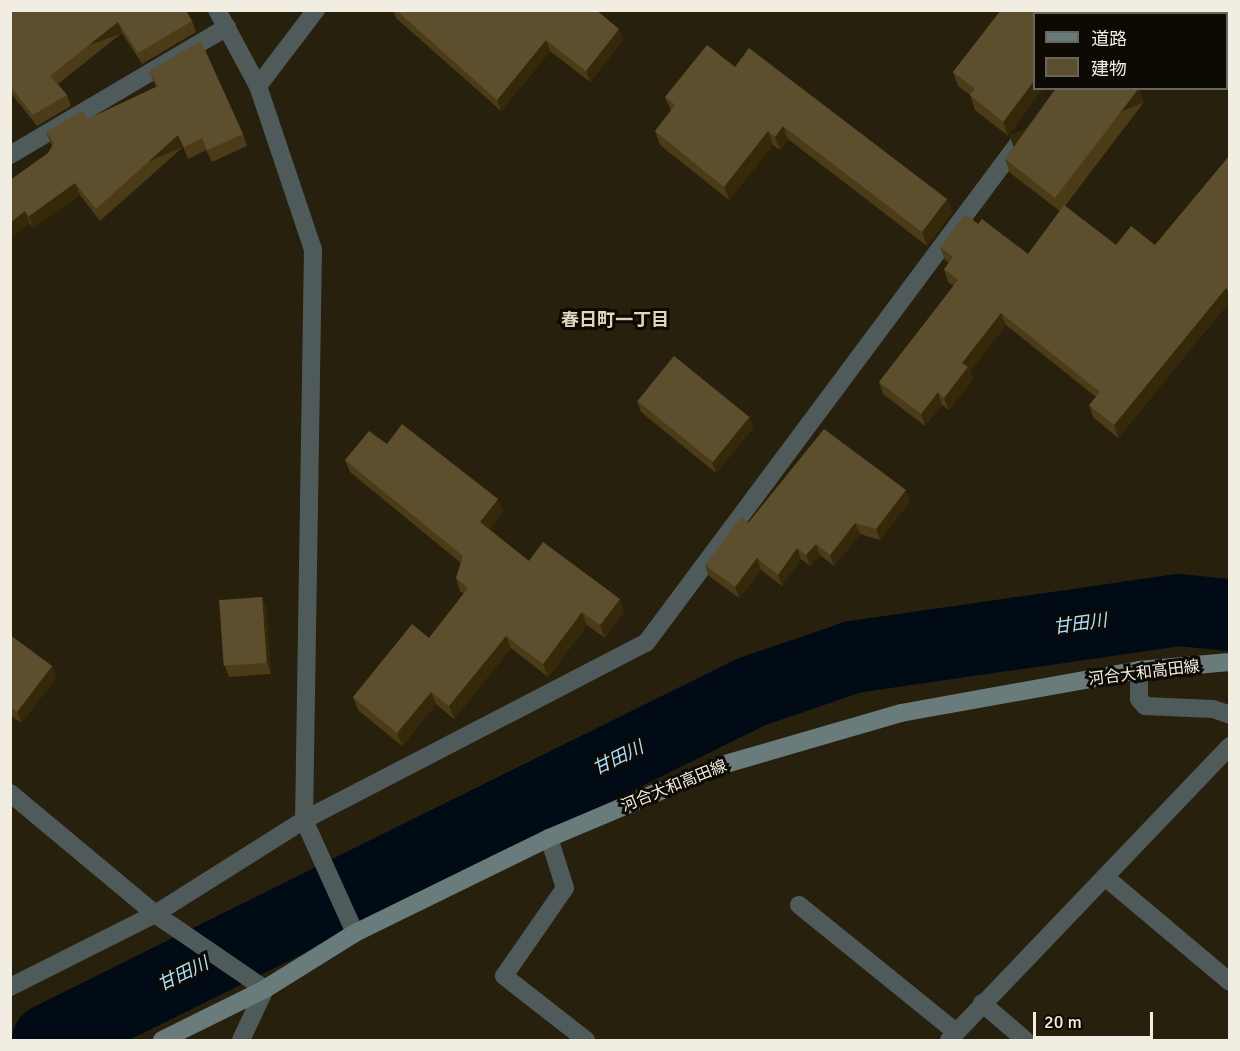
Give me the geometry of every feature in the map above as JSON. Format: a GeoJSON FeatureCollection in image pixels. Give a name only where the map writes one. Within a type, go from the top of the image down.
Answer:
{"type":"FeatureCollection","features":[{"type":"Feature","properties":{"kind":"main road","name":"河合大和高田線"},"geometry":{"type":"LineString","coordinates":[[162,1041],[265,989],[355,933],[549,838],[722,765],[902,712],[1140,670],[1230,662]]}},
{"type":"Feature","properties":{"kind":"street"},"geometry":{"type":"LineString","coordinates":[[217,10],[258,86],[312,249],[304,820],[355,933]]}},
{"type":"Feature","properties":{"kind":"street"},"geometry":{"type":"LineString","coordinates":[[258,86],[316,10]]}},
{"type":"Feature","properties":{"kind":"street"},"geometry":{"type":"LineString","coordinates":[[10,155],[227,27]]}},
{"type":"Feature","properties":{"kind":"street"},"geometry":{"type":"LineString","coordinates":[[10,987],[155,914],[304,820],[646,644],[1030,127]]}},
{"type":"Feature","properties":{"kind":"street"},"geometry":{"type":"LineString","coordinates":[[1140,670],[1139,699],[1145,706],[1230,715]]}},
{"type":"Feature","properties":{"kind":"street"},"geometry":{"type":"LineString","coordinates":[[799,905],[952,1036],[1230,746]]}},
{"type":"Feature","properties":{"kind":"street"},"geometry":{"type":"LineString","coordinates":[[10,793],[155,914],[265,989],[241,1041]]}},
{"type":"Feature","properties":{"kind":"street"},"geometry":{"type":"LineString","coordinates":[[549,838],[565,888],[504,976],[586,1041]]}},
{"type":"Feature","properties":{"kind":"street"},"geometry":{"type":"LineString","coordinates":[[1105,877],[1230,982]]}},
{"type":"Feature","properties":{"kind":"street"},"geometry":{"type":"LineString","coordinates":[[982,1004],[1025,1041]]}},
{"type":"Feature","properties":{"kind":"building"},"geometry":{"type":"Polygon","coordinates":[[[10,10],[186,10],[192,21],[138,53],[118,22],[50,76],[67,95],[33,115],[10,86],[10,10]]]}},
{"type":"Feature","properties":{"kind":"building"},"geometry":{"type":"Polygon","coordinates":[[[396,10],[596,10],[619,29],[586,71],[546,40],[497,100],[396,10]]]}},
{"type":"Feature","properties":{"kind":"building"},"geometry":{"type":"Polygon","coordinates":[[[1001,10],[1073,10],[1072,12],[1033,12],[1033,83],[1003,122],[970,95],[975,89],[953,72],[1001,10]]]}},
{"type":"Feature","properties":{"kind":"building"},"geometry":{"type":"Polygon","coordinates":[[[201,41],[243,134],[207,150],[202,138],[184,147],[178,135],[96,209],[75,183],[29,216],[25,211],[10,223],[10,180],[48,153],[54,143],[46,132],[82,111],[88,119],[158,86],[149,71],[201,41]]]}},
{"type":"Feature","properties":{"kind":"building"},"geometry":{"type":"Polygon","coordinates":[[[707,45],[735,67],[749,48],[947,199],[922,232],[783,126],[775,137],[768,131],[724,187],[655,131],[675,105],[665,97],[707,45]]]}},
{"type":"Feature","properties":{"kind":"building"},"geometry":{"type":"Polygon","coordinates":[[[1055,90],[1137,90],[1055,198],[1005,159],[1055,90]]]}},
{"type":"Feature","properties":{"kind":"building"},"geometry":{"type":"Polygon","coordinates":[[[1230,155],[1230,291],[1226,288],[1114,425],[1089,405],[1100,392],[1001,313],[962,363],[968,367],[944,398],[938,392],[921,414],[879,382],[958,280],[944,269],[953,257],[940,247],[965,214],[978,224],[982,219],[1028,254],[1064,205],[1116,245],[1131,226],[1155,245],[1230,155]]]}},
{"type":"Feature","properties":{"kind":"building"},"geometry":{"type":"Polygon","coordinates":[[[674,356],[749,417],[713,462],[637,401],[674,356]]]}},
{"type":"Feature","properties":{"kind":"building"},"geometry":{"type":"Polygon","coordinates":[[[402,424],[498,499],[480,522],[529,561],[543,542],[620,599],[600,625],[582,612],[543,664],[506,636],[449,706],[431,692],[397,733],[353,697],[412,624],[429,638],[468,588],[456,578],[463,556],[345,460],[369,431],[387,444],[402,424]]]}},
{"type":"Feature","properties":{"kind":"building"},"geometry":{"type":"Polygon","coordinates":[[[824,429],[906,490],[876,529],[855,523],[830,555],[816,544],[806,555],[797,548],[778,575],[757,558],[735,587],[705,565],[741,517],[748,523],[824,429]]]}},
{"type":"Feature","properties":{"kind":"building"},"geometry":{"type":"Polygon","coordinates":[[[262,597],[267,663],[224,666],[219,600],[262,597]]]}},
{"type":"Feature","properties":{"kind":"building"},"geometry":{"type":"Polygon","coordinates":[[[10,635],[52,666],[17,712],[10,707],[10,635]]]}},
{"type":"Feature","properties":{"kind":"waterway","name":"甘田川"},"geometry":{"type":"LineString","coordinates":[[48,1040],[751,692],[853,657],[1178,610],[1230,615]]}},
{"type":"Feature","properties":{"kind":"district","name":"春日町一丁目"},"geometry":{"type":"Point","coordinates":[615,320]}}]}
